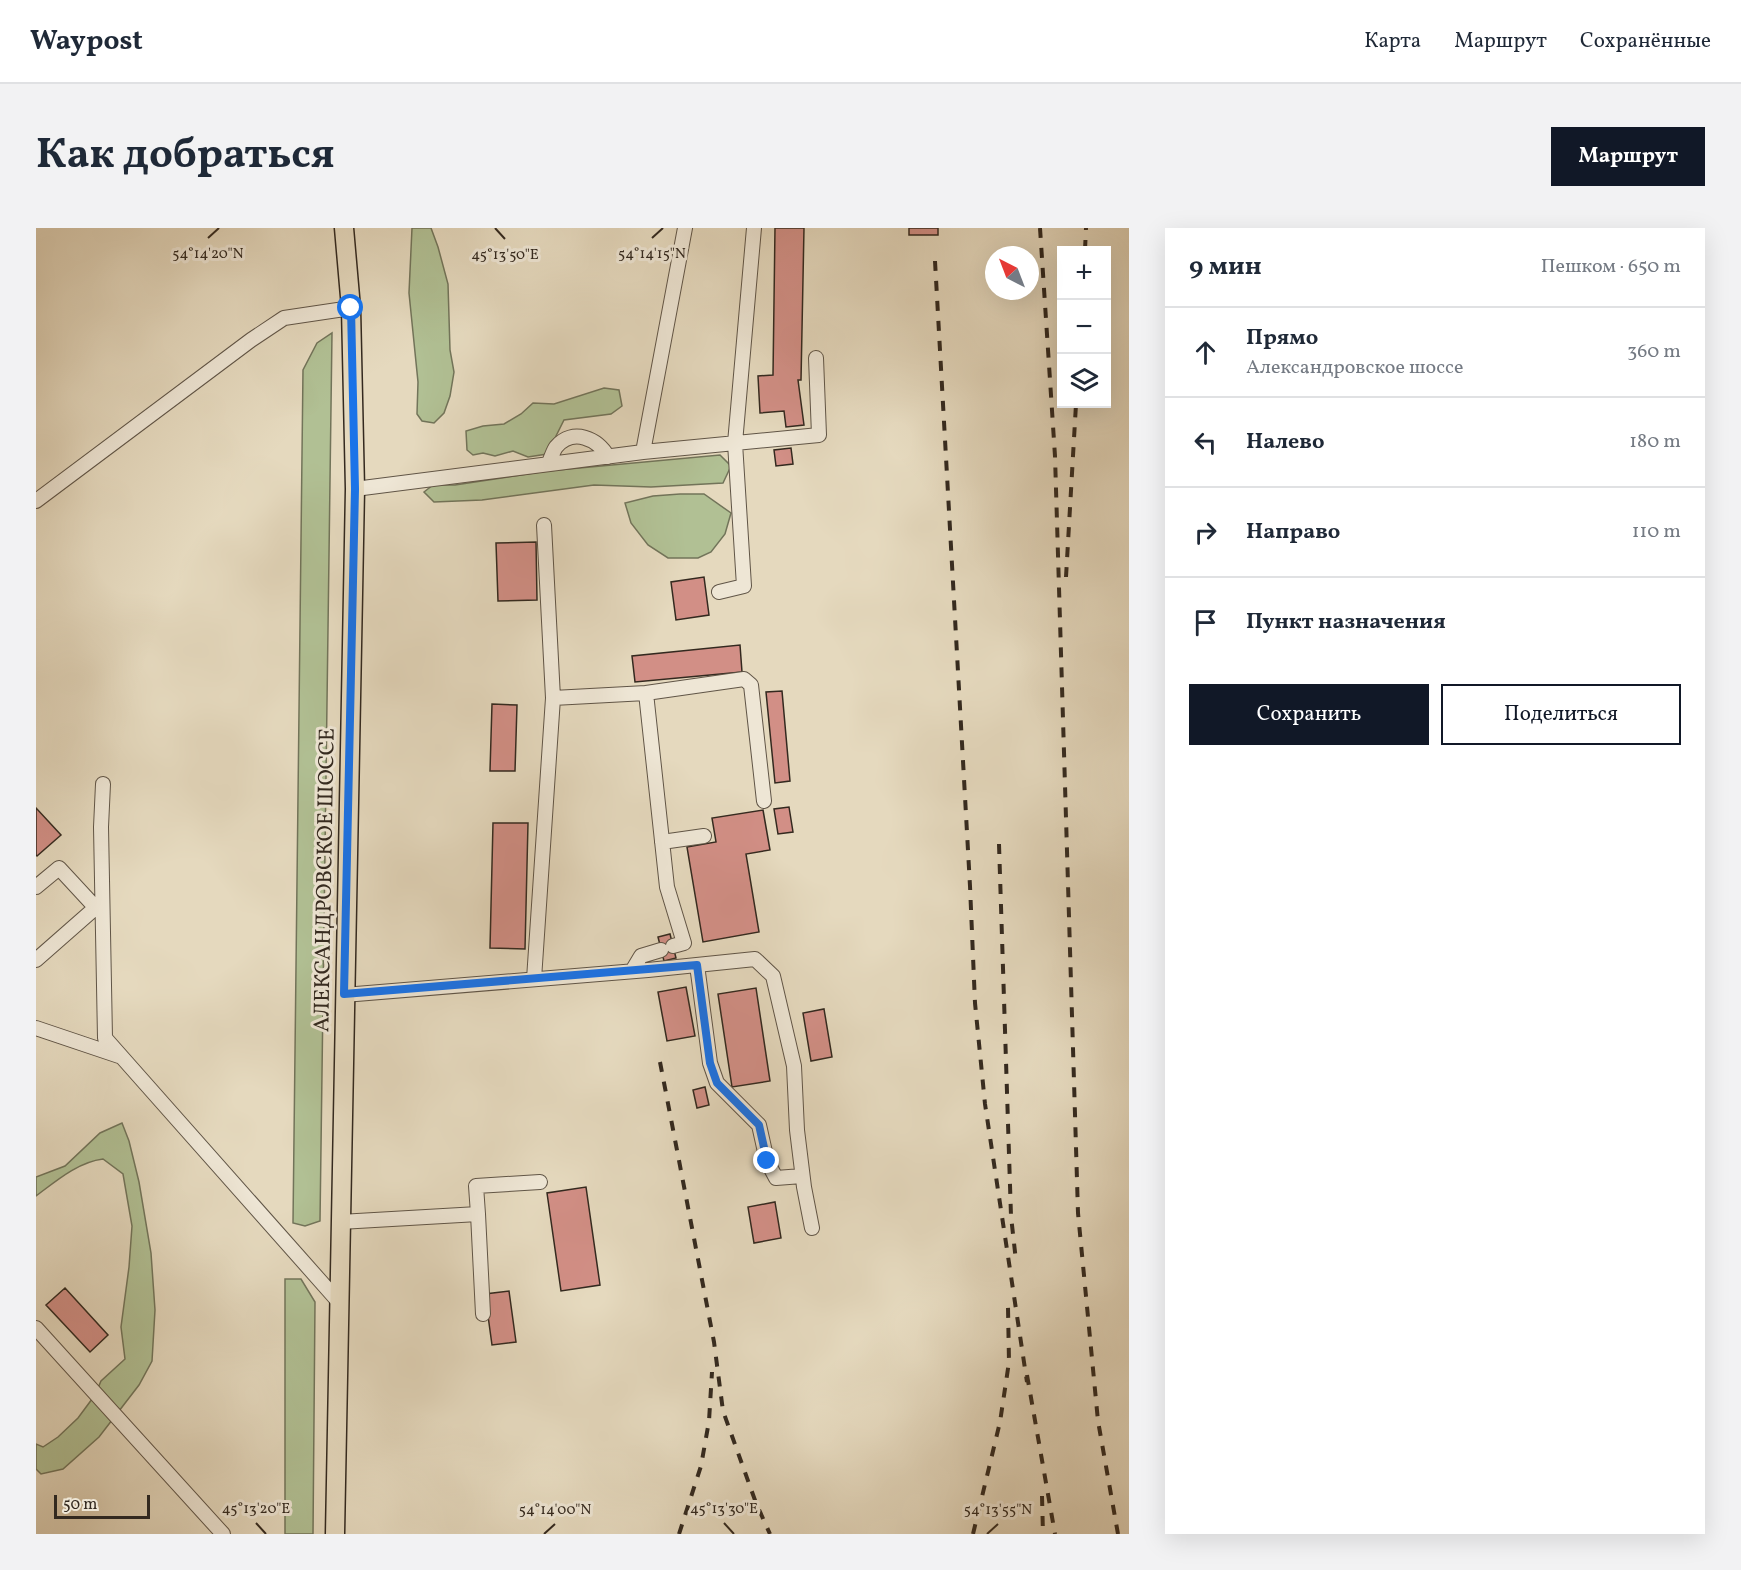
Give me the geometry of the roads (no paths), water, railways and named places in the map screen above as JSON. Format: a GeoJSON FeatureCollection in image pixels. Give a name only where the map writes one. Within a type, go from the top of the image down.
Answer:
{"type":"FeatureCollection","features":[{"type":"Feature","properties":{"kind":"main road","name":"АЛЕКСАНДРОВСКОЕ ШОССЕ"},"geometry":{"type":"LineString","coordinates":[[335,1534],[355,489],[351,308],[344,228]]}},
{"type":"Feature","properties":{"kind":"lane"},"geometry":{"type":"LineString","coordinates":[[643,452],[685,228]]}},
{"type":"Feature","properties":{"kind":"lane"},"geometry":{"type":"LineString","coordinates":[[719,592],[744,586],[735,443],[754,228]]}},
{"type":"Feature","properties":{"kind":"lane"},"geometry":{"type":"LineString","coordinates":[[36,501],[251,340],[284,318],[351,308]]}},
{"type":"Feature","properties":{"kind":"lane"},"geometry":{"type":"LineString","coordinates":[[355,489],[643,452],[819,435],[816,358]]}},
{"type":"Feature","properties":{"kind":"lane"},"geometry":{"type":"LineString","coordinates":[[548,464],[556,446],[577,437],[590,438],[602,446],[608,457]]}},
{"type":"Feature","properties":{"kind":"lane"},"geometry":{"type":"LineString","coordinates":[[534,979],[553,698],[543,525]]}},
{"type":"Feature","properties":{"kind":"lane"},"geometry":{"type":"LineString","coordinates":[[553,698],[646,693],[744,679],[751,685],[764,801]]}},
{"type":"Feature","properties":{"kind":"lane"},"geometry":{"type":"LineString","coordinates":[[632,972],[641,956],[684,943],[667,886],[646,693]]}},
{"type":"Feature","properties":{"kind":"lane"},"geometry":{"type":"LineString","coordinates":[[104,784],[99,905],[105,1038],[338,1301]]}},
{"type":"Feature","properties":{"kind":"lane"},"geometry":{"type":"LineString","coordinates":[[662,842],[704,836]]}},
{"type":"Feature","properties":{"kind":"lane"},"geometry":{"type":"LineString","coordinates":[[36,887],[59,868],[99,905]]}},
{"type":"Feature","properties":{"kind":"lane"},"geometry":{"type":"LineString","coordinates":[[36,960],[99,905]]}},
{"type":"Feature","properties":{"kind":"lane"},"geometry":{"type":"LineString","coordinates":[[344,994],[632,972],[754,959],[774,976],[794,1066],[802,1176],[812,1228]]}},
{"type":"Feature","properties":{"kind":"lane"},"geometry":{"type":"LineString","coordinates":[[697,965],[710,1063],[717,1083],[759,1125],[767,1161],[776,1178],[802,1176]]}},
{"type":"Feature","properties":{"kind":"lane"},"geometry":{"type":"LineString","coordinates":[[36,1028],[122,1057]]}},
{"type":"Feature","properties":{"kind":"lane"},"geometry":{"type":"LineString","coordinates":[[483,1314],[476,1186],[540,1182]]}},
{"type":"Feature","properties":{"kind":"lane"},"geometry":{"type":"LineString","coordinates":[[340,1222],[478,1214]]}},
{"type":"Feature","properties":{"kind":"lane"},"geometry":{"type":"LineString","coordinates":[[36,1328],[223,1534]]}},
{"type":"Feature","properties":{"kind":"railway"},"geometry":{"type":"LineString","coordinates":[[1040,228],[1055,456],[1078,1213],[1098,1421],[1118,1534]]}},
{"type":"Feature","properties":{"kind":"railway"},"geometry":{"type":"LineString","coordinates":[[1085,246],[1086,228]]}},
{"type":"Feature","properties":{"kind":"railway"},"geometry":{"type":"LineString","coordinates":[[935,261],[975,1003],[985,1104],[1027,1382]]}},
{"type":"Feature","properties":{"kind":"railway"},"geometry":{"type":"LineString","coordinates":[[1066,577],[1076,408]]}},
{"type":"Feature","properties":{"kind":"railway"},"geometry":{"type":"LineString","coordinates":[[999,844],[1011,1216],[1016,1261]]}},
{"type":"Feature","properties":{"kind":"railway"},"geometry":{"type":"LineString","coordinates":[[660,1062],[714,1342],[723,1411],[756,1503],[770,1534]]}},
{"type":"Feature","properties":{"kind":"railway"},"geometry":{"type":"LineString","coordinates":[[973,1534],[1000,1422],[1009,1362],[1008,1307]]}},
{"type":"Feature","properties":{"kind":"railway"},"geometry":{"type":"LineString","coordinates":[[679,1534],[701,1466],[709,1421],[712,1372]]}},
{"type":"Feature","properties":{"kind":"railway"},"geometry":{"type":"LineString","coordinates":[[1027,1375],[1055,1534]]}},
{"type":"Feature","properties":{"kind":"railway"},"geometry":{"type":"LineString","coordinates":[[1042,1496],[1043,1534]]}}]}
